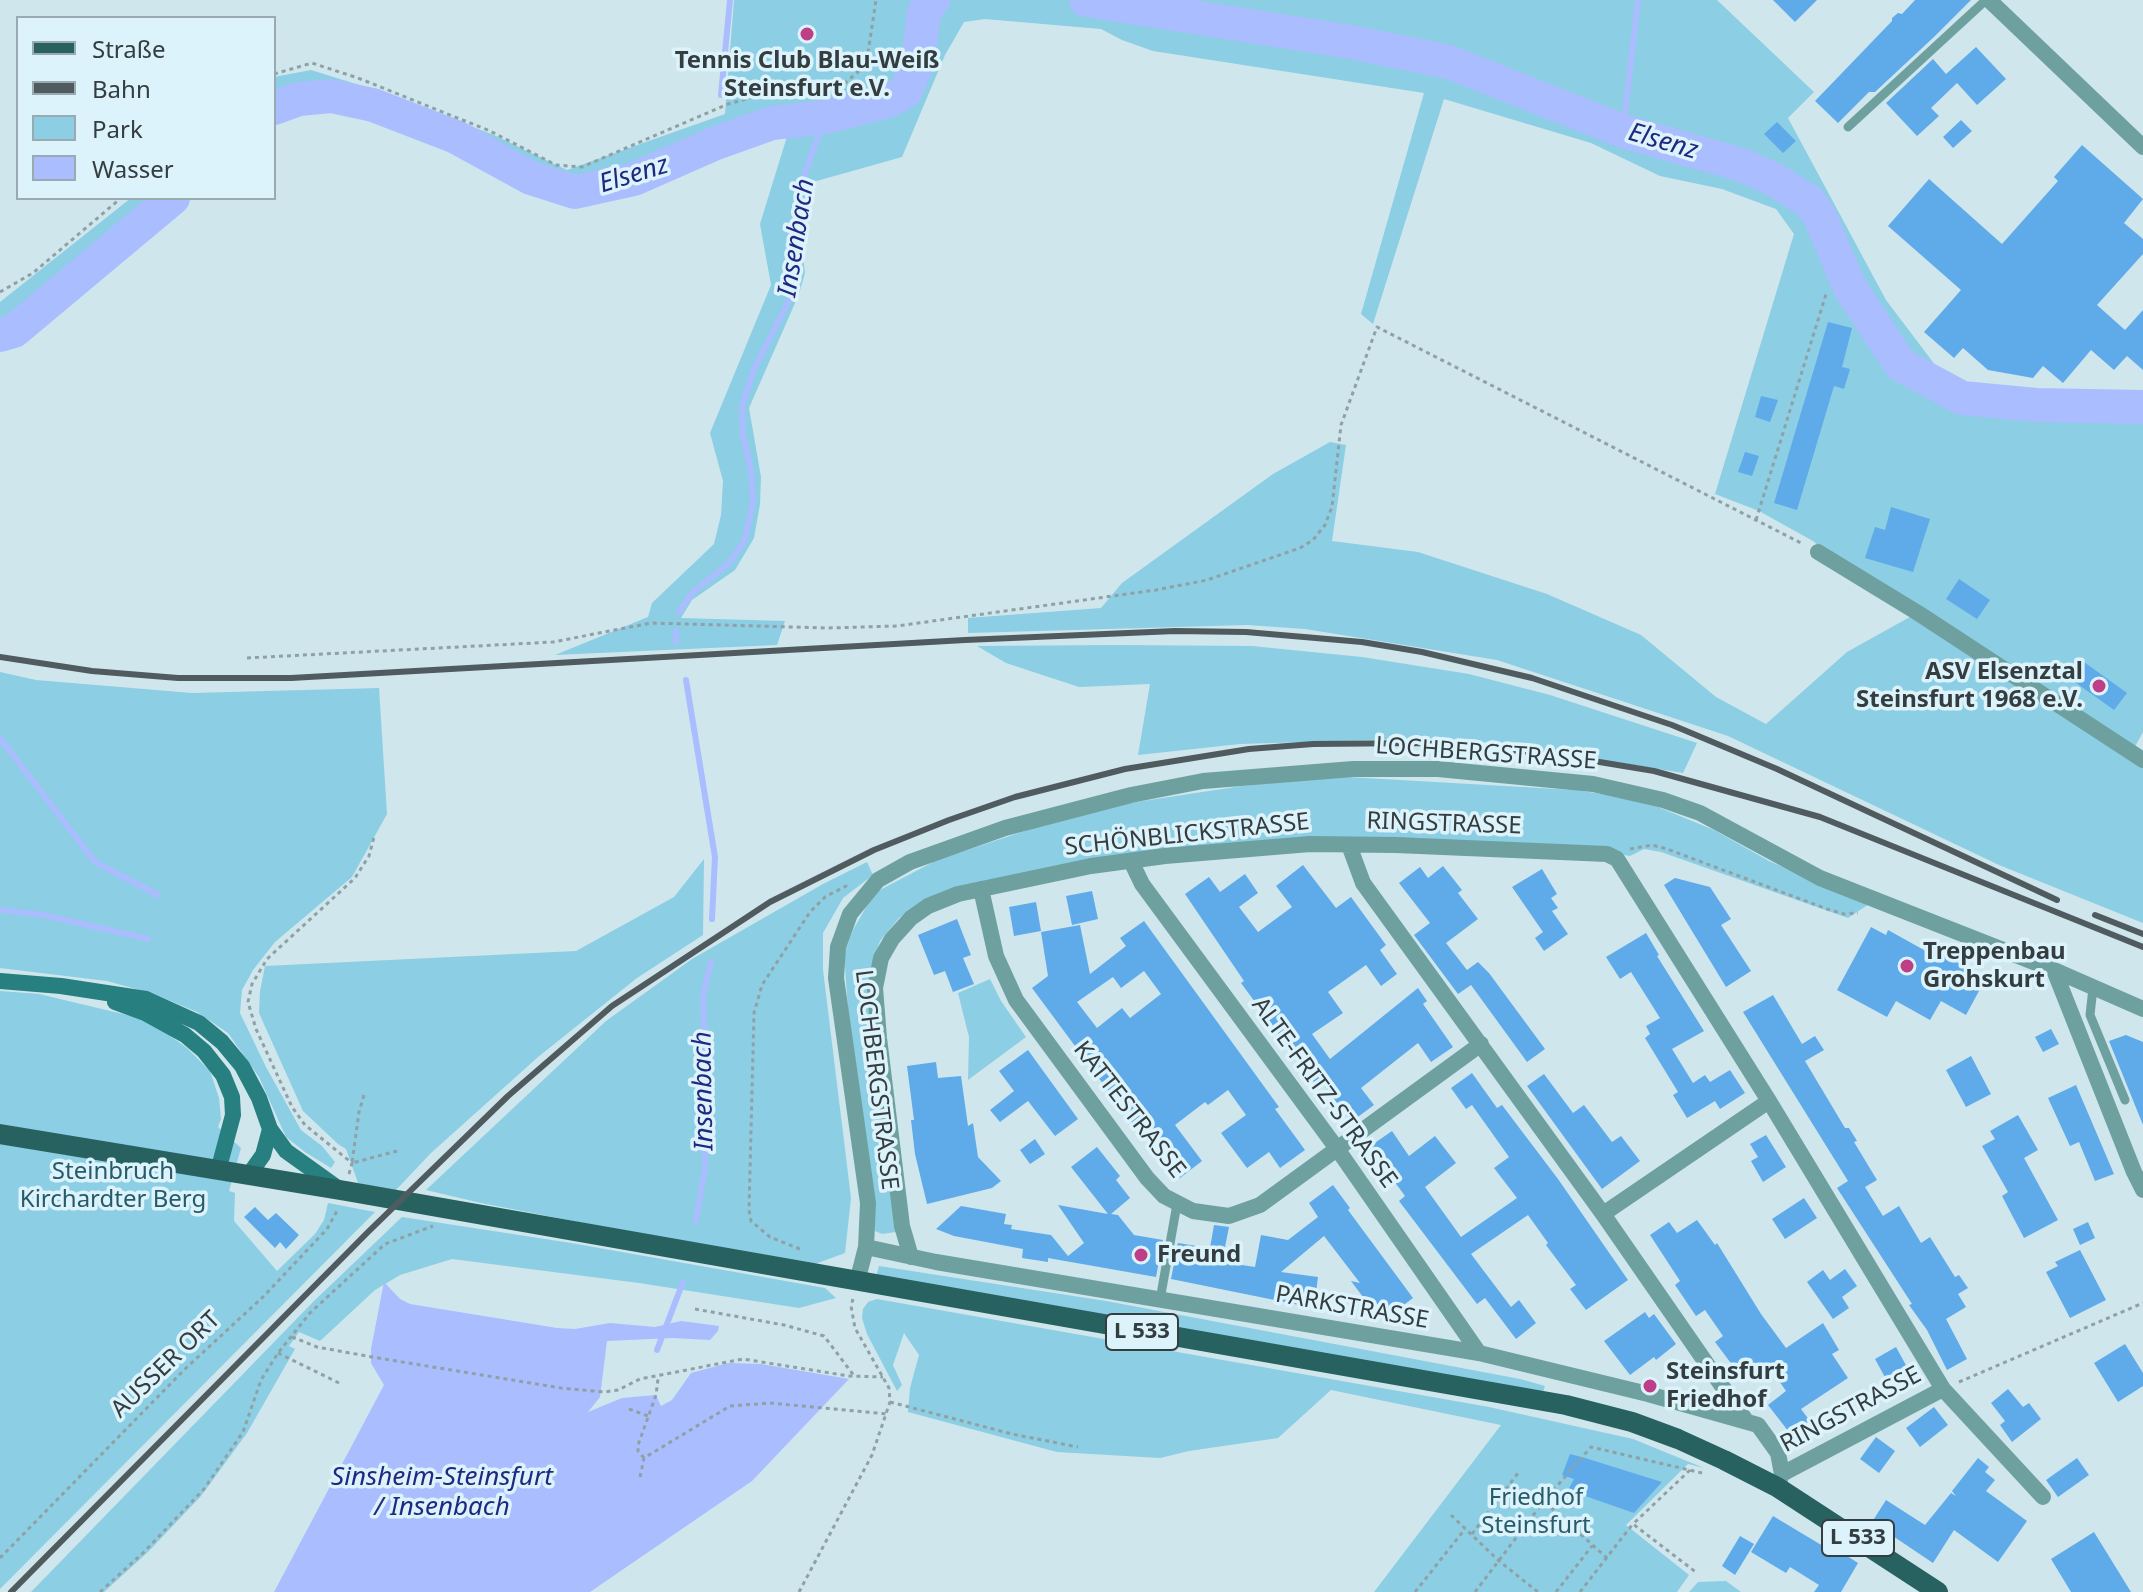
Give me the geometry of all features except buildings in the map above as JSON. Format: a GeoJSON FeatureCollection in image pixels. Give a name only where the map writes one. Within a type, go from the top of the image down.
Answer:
{"type":"FeatureCollection","features":[{"type":"Feature","properties":{"kind":"main road"},"geometry":{"type":"LineString","coordinates":[[0,981],[146,999],[182,1014],[212,1033],[242,1066],[259,1098],[270,1129],[295,1158],[343,1190]]}},
{"type":"Feature","properties":{"kind":"main road"},"geometry":{"type":"LineString","coordinates":[[80,990],[169,1025],[195,1043],[215,1063],[228,1085],[234,1105],[218,1171]]}},
{"type":"Feature","properties":{"kind":"main road"},"geometry":{"type":"LineString","coordinates":[[248,1176],[263,1155],[270,1129]]}},
{"type":"Feature","properties":{"kind":"main road","name":"L 533"},"geometry":{"type":"LineString","coordinates":[[0,1134],[343,1190],[1509,1394],[1632,1422],[1779,1480],[1938,1592]]}},
{"type":"Feature","properties":{"kind":"street"},"geometry":{"type":"LineString","coordinates":[[1987,0],[2143,147]]}},
{"type":"Feature","properties":{"kind":"street"},"geometry":{"type":"LineString","coordinates":[[1818,552],[1918,613],[2143,760]]}},
{"type":"Feature","properties":{"kind":"street","name":"LOCHBERGSTRASSE"},"geometry":{"type":"LineString","coordinates":[[857,1282],[866,1247],[868,1203],[837,994],[836,968],[845,924],[855,906],[878,880],[910,862],[994,831],[1131,795],[1203,781],[1281,773],[1401,768],[1593,784],[1663,800],[1700,813],[1798,867],[2143,1009]]}},
{"type":"Feature","properties":{"kind":"street","name":"SCHÖNBLICKSTRASSE"},"geometry":{"type":"LineString","coordinates":[[911,1257],[902,1226],[875,1004],[877,971],[892,939],[919,911],[937,901],[981,889],[1131,861],[1310,844],[1349,845]]}},
{"type":"Feature","properties":{"kind":"street","name":"RINGSTRASSE"},"geometry":{"type":"LineString","coordinates":[[1747,1422],[1603,1214],[1363,883],[1349,845],[1607,854],[1617,859],[1769,1101],[1943,1389],[2043,1497]]}},
{"type":"Feature","properties":{"kind":"street","name":"ALTE-FRITZ-STRASSE"},"geometry":{"type":"LineString","coordinates":[[1131,861],[1142,884],[1338,1150],[1479,1353]]}},
{"type":"Feature","properties":{"kind":"street","name":"KATTESTRASSE"},"geometry":{"type":"LineString","coordinates":[[981,889],[996,956],[1016,1000],[1147,1178],[1164,1196],[1193,1211],[1219,1216],[1251,1210],[1481,1044]]}},
{"type":"Feature","properties":{"kind":"street"},"geometry":{"type":"LineString","coordinates":[[2054,970],[2143,1190]]}},
{"type":"Feature","properties":{"kind":"street"},"geometry":{"type":"LineString","coordinates":[[1603,1214],[1769,1101]]}},
{"type":"Feature","properties":{"kind":"street","name":"PARKSTRASSE"},"geometry":{"type":"LineString","coordinates":[[866,1247],[1479,1353],[1648,1394],[1758,1425],[1778,1453],[1779,1480]]}},
{"type":"Feature","properties":{"kind":"street","name":"RINGSTRASSE"},"geometry":{"type":"LineString","coordinates":[[1779,1480],[1943,1389]]}},
{"type":"Feature","properties":{"kind":"lane"},"geometry":{"type":"LineString","coordinates":[[1848,127],[1987,0]]}},
{"type":"Feature","properties":{"kind":"lane"},"geometry":{"type":"LineString","coordinates":[[2093,988],[2090,1015],[2125,1100]]}},
{"type":"Feature","properties":{"kind":"lane"},"geometry":{"type":"LineString","coordinates":[[1160,1300],[1177,1204]]}},
{"type":"Feature","properties":{"kind":"path"},"geometry":{"type":"LineString","coordinates":[[276,73],[312,63],[358,78],[490,131],[556,165],[582,167],[728,104],[794,86],[845,83],[859,71],[868,53],[876,0]]}},
{"type":"Feature","properties":{"kind":"path"},"geometry":{"type":"LineString","coordinates":[[0,292],[33,273],[119,200]]}},
{"type":"Feature","properties":{"kind":"path"},"geometry":{"type":"LineString","coordinates":[[1756,520],[1827,291]]}},
{"type":"Feature","properties":{"kind":"path"},"geometry":{"type":"LineString","coordinates":[[247,658],[553,642],[651,623],[828,628],[897,626],[1156,590],[1215,578],[1300,548],[1313,540],[1325,525],[1332,507],[1341,425],[1377,327],[1818,552]]}},
{"type":"Feature","properties":{"kind":"path"},"geometry":{"type":"LineString","coordinates":[[374,837],[369,856],[355,878],[267,959],[252,984],[248,1002],[256,1029],[292,1107],[305,1125],[352,1163],[397,1151]]}},
{"type":"Feature","properties":{"kind":"path"},"geometry":{"type":"LineString","coordinates":[[1617,859],[1631,849],[1652,845],[1687,855],[1844,914],[1872,910],[1883,903]]}},
{"type":"Feature","properties":{"kind":"path"},"geometry":{"type":"LineString","coordinates":[[800,1250],[756,1228],[749,1210],[757,995],[817,904],[852,884],[878,880]]}},
{"type":"Feature","properties":{"kind":"path","name":"AUSSER ORT"},"geometry":{"type":"LineString","coordinates":[[0,1558],[185,1369],[264,1296],[327,1229],[352,1163],[364,1095]]}},
{"type":"Feature","properties":{"kind":"path"},"geometry":{"type":"LineString","coordinates":[[100,1592],[144,1552],[204,1489],[243,1432],[261,1380],[310,1313],[377,1250],[392,1240],[429,1228],[451,1210]]}},
{"type":"Feature","properties":{"kind":"path"},"geometry":{"type":"LineString","coordinates":[[799,1592],[872,1455],[890,1402],[889,1388],[855,1328],[851,1306],[857,1282]]}},
{"type":"Feature","properties":{"kind":"path"},"geometry":{"type":"LineString","coordinates":[[1943,1389],[2143,1303]]}},
{"type":"Feature","properties":{"kind":"path"},"geometry":{"type":"LineString","coordinates":[[695,1309],[784,1325],[824,1336],[855,1377]]}},
{"type":"Feature","properties":{"kind":"path"},"geometry":{"type":"LineString","coordinates":[[292,1337],[317,1347],[561,1388],[604,1392],[618,1390],[640,1379],[658,1378],[743,1359],[855,1377],[883,1377]]}},
{"type":"Feature","properties":{"kind":"path"},"geometry":{"type":"LineString","coordinates":[[278,1353],[339,1383]]}},
{"type":"Feature","properties":{"kind":"path"},"geometry":{"type":"LineString","coordinates":[[644,1458],[638,1451],[638,1445],[656,1395],[658,1378]]}},
{"type":"Feature","properties":{"kind":"path"},"geometry":{"type":"LineString","coordinates":[[890,1402],[1012,1434],[1078,1447]]}},
{"type":"Feature","properties":{"kind":"path"},"geometry":{"type":"LineString","coordinates":[[640,1477],[644,1458],[721,1411],[740,1404],[781,1403],[887,1414]]}},
{"type":"Feature","properties":{"kind":"path"},"geometry":{"type":"LineString","coordinates":[[629,1409],[648,1416]]}},
{"type":"Feature","properties":{"kind":"path"},"geometry":{"type":"LineString","coordinates":[[1475,1592],[1544,1501],[1591,1447],[1703,1474]]}},
{"type":"Feature","properties":{"kind":"path"},"geometry":{"type":"LineString","coordinates":[[1580,1592],[1633,1524],[1690,1469]]}},
{"type":"Feature","properties":{"kind":"path"},"geometry":{"type":"LineString","coordinates":[[1472,1534],[1518,1473]]}},
{"type":"Feature","properties":{"kind":"path"},"geometry":{"type":"LineString","coordinates":[[1544,1501],[1607,1558]]}},
{"type":"Feature","properties":{"kind":"path"},"geometry":{"type":"LineString","coordinates":[[1451,1515],[1499,1561],[1538,1592]]}},
{"type":"Feature","properties":{"kind":"path"},"geometry":{"type":"LineString","coordinates":[[1633,1524],[1697,1573]]}},
{"type":"Feature","properties":{"kind":"path"},"geometry":{"type":"LineString","coordinates":[[1415,1592],[1465,1529]]}},
{"type":"Feature","properties":{"kind":"path"},"geometry":{"type":"LineString","coordinates":[[1556,1592],[1592,1546]]}},
{"type":"Feature","properties":{"kind":"green space"},"geometry":{"type":"Polygon","coordinates":[[[734,0],[1717,0],[1814,92],[1788,118],[1886,300],[1948,382],[2143,399],[2143,732],[2132,752],[2143,760],[2143,923],[1999,865],[1728,736],[1497,660],[1305,629],[1247,625],[968,633],[968,618],[1101,608],[1122,583],[1273,474],[1330,442],[1346,445],[1332,541],[1418,552],[1547,594],[1641,635],[1716,697],[1766,724],[1847,652],[1917,613],[1838,562],[1813,541],[1759,511],[1715,494],[1794,234],[1776,209],[1722,189],[1660,176],[1591,143],[1444,99],[1373,324],[1361,314],[1424,93],[1153,51],[1101,29],[985,19],[964,22],[945,55],[902,157],[806,184],[801,242],[805,273],[799,294],[749,408],[761,477],[754,538],[735,570],[692,600],[681,618],[785,621],[777,645],[555,655],[648,617],[652,603],[714,544],[721,515],[723,481],[710,433],[771,285],[760,224],[789,130],[771,130],[714,151],[633,191],[575,200],[528,187],[450,144],[372,115],[297,107],[276,118],[276,77],[311,70],[369,88],[494,135],[567,170],[725,114],[734,0]]]}},
{"type":"Feature","properties":{"kind":"green space"},"geometry":{"type":"Polygon","coordinates":[[[128,200],[186,200],[14,341],[0,346],[0,302],[128,200]]]}},
{"type":"Feature","properties":{"kind":"green space"},"geometry":{"type":"Polygon","coordinates":[[[977,646],[1252,646],[1362,657],[1469,674],[1550,695],[1697,743],[1683,773],[1504,744],[1434,738],[1240,744],[1138,755],[1150,684],[1079,687],[1006,663],[977,646]]]}},
{"type":"Feature","properties":{"kind":"green space"},"geometry":{"type":"Polygon","coordinates":[[[0,672],[36,680],[192,693],[379,688],[387,814],[352,877],[275,942],[242,990],[240,1013],[266,1067],[301,1130],[322,1146],[335,1162],[331,1168],[286,1137],[259,1077],[228,1033],[197,1012],[154,994],[107,981],[0,968],[0,672]]]}},
{"type":"Feature","properties":{"kind":"green space"},"geometry":{"type":"Polygon","coordinates":[[[1330,776],[1575,790],[1609,795],[1658,807],[1714,830],[1769,861],[1869,904],[1848,918],[1661,852],[1644,849],[1630,856],[1574,847],[1248,844],[935,895],[899,918],[880,941],[870,970],[869,1012],[896,1232],[882,1234],[875,1231],[849,1022],[844,954],[853,930],[872,897],[937,860],[1061,819],[1123,804],[1330,776]]]}},
{"type":"Feature","properties":{"kind":"green space"},"geometry":{"type":"Polygon","coordinates":[[[704,859],[703,935],[637,978],[538,1057],[431,1153],[394,1192],[358,1183],[346,1149],[303,1111],[259,1013],[265,966],[576,951],[674,897],[704,859]]]}},
{"type":"Feature","properties":{"kind":"green space"},"geometry":{"type":"Polygon","coordinates":[[[867,862],[873,875],[843,898],[823,933],[823,970],[851,1198],[845,1253],[815,1264],[671,1240],[426,1190],[606,1021],[692,959],[867,862]]]}},
{"type":"Feature","properties":{"kind":"green space"},"geometry":{"type":"Polygon","coordinates":[[[990,979],[1026,1037],[968,1080],[969,1037],[958,993],[990,979]]]}},
{"type":"Feature","properties":{"kind":"green space","name":"Steinbruch Kirchardter Berg"},"geometry":{"type":"Polygon","coordinates":[[[0,991],[39,994],[148,1020],[187,1048],[210,1071],[219,1098],[221,1119],[218,1127],[241,1148],[229,1191],[235,1193],[234,1221],[277,1271],[315,1234],[324,1220],[328,1203],[375,1212],[0,1589],[0,991]]]}},
{"type":"Feature","properties":{"kind":"green space"},"geometry":{"type":"Polygon","coordinates":[[[402,1217],[825,1288],[836,1298],[799,1308],[452,1259],[400,1275],[375,1290],[320,1341],[299,1332],[289,1346],[295,1349],[247,1433],[201,1496],[148,1552],[104,1592],[31,1592],[314,1301],[402,1217]]]}},
{"type":"Feature","properties":{"kind":"green space"},"geometry":{"type":"Polygon","coordinates":[[[879,1266],[1106,1301],[1545,1386],[1542,1395],[876,1277],[879,1266]]]}},
{"type":"Feature","properties":{"kind":"green space","name":"Friedhof Steinsfurt"},"geometry":{"type":"Polygon","coordinates":[[[877,1299],[1489,1407],[1633,1439],[1704,1468],[1688,1464],[1626,1525],[1689,1575],[1677,1592],[1374,1592],[1501,1425],[1331,1390],[1278,1438],[1160,1458],[1057,1452],[908,1412],[910,1388],[919,1355],[904,1333],[893,1365],[902,1385],[897,1391],[867,1334],[862,1318],[868,1302],[877,1299]]]}},
{"type":"Feature","properties":{"kind":"green space"},"geometry":{"type":"Polygon","coordinates":[[[1726,1581],[1741,1592],[1689,1592],[1698,1582],[1726,1581]]]}},
{"type":"Feature","properties":{"kind":"water","name":"Sinsheim-Steinsfurt / Insenbach"},"geometry":{"type":"Polygon","coordinates":[[[384,1282],[400,1299],[410,1304],[557,1328],[575,1329],[610,1323],[655,1327],[681,1321],[719,1326],[710,1340],[607,1341],[600,1397],[588,1412],[622,1398],[656,1395],[661,1406],[672,1400],[691,1373],[728,1363],[761,1364],[849,1379],[752,1481],[590,1592],[274,1592],[384,1385],[371,1363],[371,1349],[384,1282]]]}},
{"type":"Feature","properties":{"kind":"waterway"},"geometry":{"type":"LineString","coordinates":[[721,95],[730,0]]}},
{"type":"Feature","properties":{"kind":"waterway","name":"Elsenz"},"geometry":{"type":"LineString","coordinates":[[276,107],[299,99],[331,96],[373,105],[456,137],[531,178],[575,192],[634,179],[716,143],[772,123],[825,117],[888,101],[905,92],[918,62],[924,12],[933,0]]}},
{"type":"Feature","properties":{"kind":"waterway","name":"Elsenz"},"geometry":{"type":"LineString","coordinates":[[1086,0],[1351,42],[1449,62],[1623,131],[1742,165],[1775,180],[1810,202],[1820,217],[1850,288],[1901,365],[1962,398],[2036,405],[2143,407]]}},
{"type":"Feature","properties":{"kind":"waterway"},"geometry":{"type":"LineString","coordinates":[[1623,131],[1638,0]]}},
{"type":"Feature","properties":{"kind":"waterway","name":"Insenbach"},"geometry":{"type":"LineString","coordinates":[[679,612],[693,592],[728,564],[744,542],[753,503],[742,406],[754,369],[793,293],[797,270],[792,247],[798,193],[825,117]]}},
{"type":"Feature","properties":{"kind":"waterway"},"geometry":{"type":"LineString","coordinates":[[716,143],[717,128]]}},
{"type":"Feature","properties":{"kind":"waterway","name":"Elsenz"},"geometry":{"type":"LineString","coordinates":[[0,335],[14,331],[171,200]]}},
{"type":"Feature","properties":{"kind":"waterway","name":"Insenbach"},"geometry":{"type":"LineString","coordinates":[[676,631],[676,642]]}},
{"type":"Feature","properties":{"kind":"waterway","name":"Insenbach"},"geometry":{"type":"LineString","coordinates":[[686,680],[715,857],[712,919]]}},
{"type":"Feature","properties":{"kind":"waterway"},"geometry":{"type":"LineString","coordinates":[[0,738],[95,862],[158,895]]}},
{"type":"Feature","properties":{"kind":"waterway"},"geometry":{"type":"LineString","coordinates":[[0,910],[44,915],[148,939]]}},
{"type":"Feature","properties":{"kind":"waterway","name":"Insenbach"},"geometry":{"type":"LineString","coordinates":[[696,1221],[705,1168],[703,995],[711,962]]}},
{"type":"Feature","properties":{"kind":"waterway","name":"Insenbach"},"geometry":{"type":"LineString","coordinates":[[657,1350],[683,1282]]}},
{"type":"Feature","properties":{"kind":"railway"},"geometry":{"type":"LineString","coordinates":[[0,657],[92,671],[178,678],[291,678],[1175,631],[1246,632],[1362,642],[1422,652],[1532,678],[1672,725],[1777,769],[2057,900]]}},
{"type":"Feature","properties":{"kind":"railway"},"geometry":{"type":"LineString","coordinates":[[11,1592],[368,1232],[508,1096],[612,1006],[770,902],[874,850],[1015,797],[1125,769],[1249,749],[1313,744],[1421,743],[1545,753],[1654,771],[1820,817],[2143,947]]}},
{"type":"Feature","properties":{"kind":"railway"},"geometry":{"type":"LineString","coordinates":[[2095,915],[2143,934]]}},
{"type":"Feature","properties":{"kind":"place","name":"Tennis Club Blau-Weiß Steinsfurt e.V."},"geometry":{"type":"Point","coordinates":[807,34]}},
{"type":"Feature","properties":{"kind":"place","name":"ASV Elsenztal Steinsfurt 1968 e.V."},"geometry":{"type":"Point","coordinates":[2099,686]}},
{"type":"Feature","properties":{"kind":"place","name":"Treppenbau Grohskurt"},"geometry":{"type":"Point","coordinates":[1907,966]}},
{"type":"Feature","properties":{"kind":"place","name":"Freund"},"geometry":{"type":"Point","coordinates":[1141,1255]}},
{"type":"Feature","properties":{"kind":"place","name":"Steinsfurt Friedhof"},"geometry":{"type":"Point","coordinates":[1650,1386]}}]}
